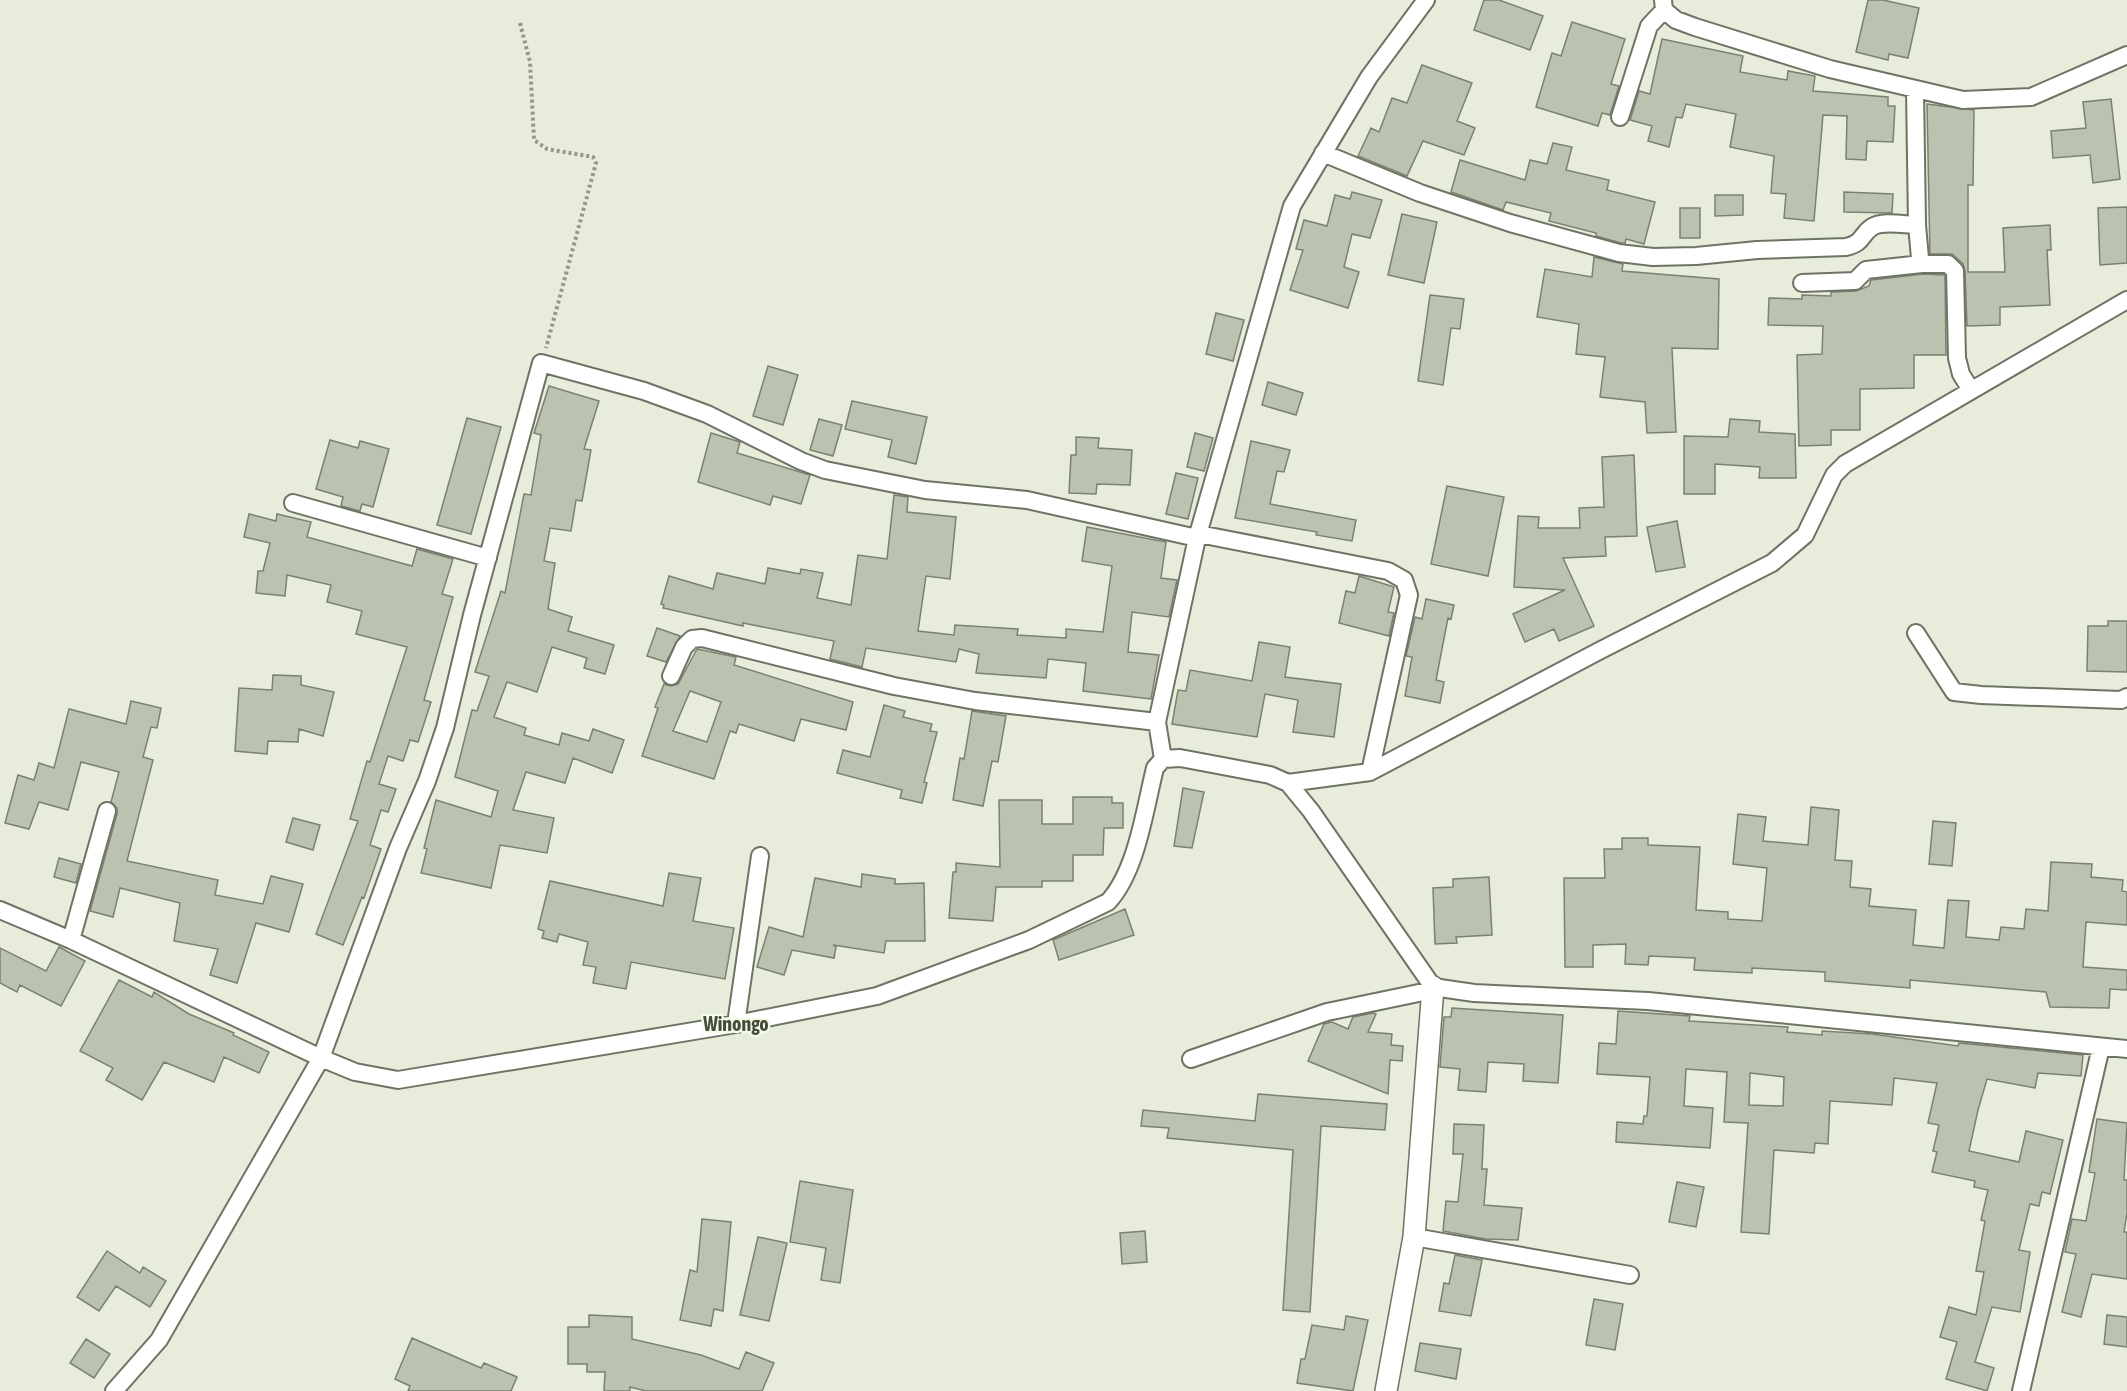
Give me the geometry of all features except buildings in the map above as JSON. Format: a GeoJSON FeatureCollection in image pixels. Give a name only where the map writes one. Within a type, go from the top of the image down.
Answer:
{"type":"FeatureCollection","features":[{"type":"Feature","properties":{"kind":"street"},"geometry":{"type":"LineString","coordinates":[[1163,759],[1157,722],[1198,536],[1292,206],[1369,77],[1426,0]]}},
{"type":"Feature","properties":{"kind":"street"},"geometry":{"type":"LineString","coordinates":[[1620,117],[1648,26],[1664,5],[1676,20],[1707,30],[1830,69],[1963,100],[2031,97],[2127,55]]}},
{"type":"Feature","properties":{"kind":"street"},"geometry":{"type":"LineString","coordinates":[[1916,90],[1917,225],[1922,264]]}},
{"type":"Feature","properties":{"kind":"street"},"geometry":{"type":"LineString","coordinates":[[1323,153],[1420,193],[1510,223],[1618,253],[1653,257],[1846,247],[1859,243],[1871,227],[1878,224],[1917,225]]}},
{"type":"Feature","properties":{"kind":"street"},"geometry":{"type":"LineString","coordinates":[[1802,283],[1855,280],[1866,270],[1922,264],[1948,264],[1955,271],[1957,358],[1961,374],[1971,390]]}},
{"type":"Feature","properties":{"kind":"street"},"geometry":{"type":"LineString","coordinates":[[1288,783],[1370,772],[1772,563],[1805,535],[1834,475],[1845,464],[2127,300]]}},
{"type":"Feature","properties":{"kind":"street"},"geometry":{"type":"LineString","coordinates":[[114,1391],[159,1340],[321,1058],[398,848],[431,771],[445,728],[541,363],[644,391],[707,414],[801,461],[825,470],[925,490],[1027,500],[1198,536],[1388,571],[1404,580],[1409,595],[1370,772]]}},
{"type":"Feature","properties":{"kind":"street"},"geometry":{"type":"LineString","coordinates":[[293,503],[488,558]]}},
{"type":"Feature","properties":{"kind":"street"},"geometry":{"type":"LineString","coordinates":[[1916,633],[1954,692],[2121,700],[2127,697]]}},
{"type":"Feature","properties":{"kind":"street"},"geometry":{"type":"LineString","coordinates":[[671,676],[684,647],[692,639],[702,638],[894,686],[975,701],[1157,722]]}},
{"type":"Feature","properties":{"kind":"street"},"geometry":{"type":"LineString","coordinates":[[0,910],[71,939],[321,1058],[355,1072],[398,1080],[736,1024],[878,996],[1029,940],[1108,902],[1116,893],[1127,868],[1155,768],[1163,759],[1180,758],[1270,775],[1288,783],[1311,811],[1433,989],[1414,1237],[1386,1391]]}},
{"type":"Feature","properties":{"kind":"street"},"geometry":{"type":"LineString","coordinates":[[71,939],[107,811]]}},
{"type":"Feature","properties":{"kind":"street"},"geometry":{"type":"LineString","coordinates":[[736,1024],[760,856]]}},
{"type":"Feature","properties":{"kind":"street"},"geometry":{"type":"LineString","coordinates":[[1191,1059],[1328,1012],[1433,989],[1660,1002],[2127,1048]]}},
{"type":"Feature","properties":{"kind":"street"},"geometry":{"type":"LineString","coordinates":[[2021,1391],[2101,1047]]}},
{"type":"Feature","properties":{"kind":"street"},"geometry":{"type":"LineString","coordinates":[[1414,1237],[1630,1275]]}},
{"type":"Feature","properties":{"kind":"path"},"geometry":{"type":"LineString","coordinates":[[520,23],[530,62],[534,140],[547,149],[593,157],[596,163],[541,363]]}},
{"type":"Feature","properties":{"kind":"district","name":"Winongo"},"geometry":{"type":"Point","coordinates":[736,1024]}}]}
